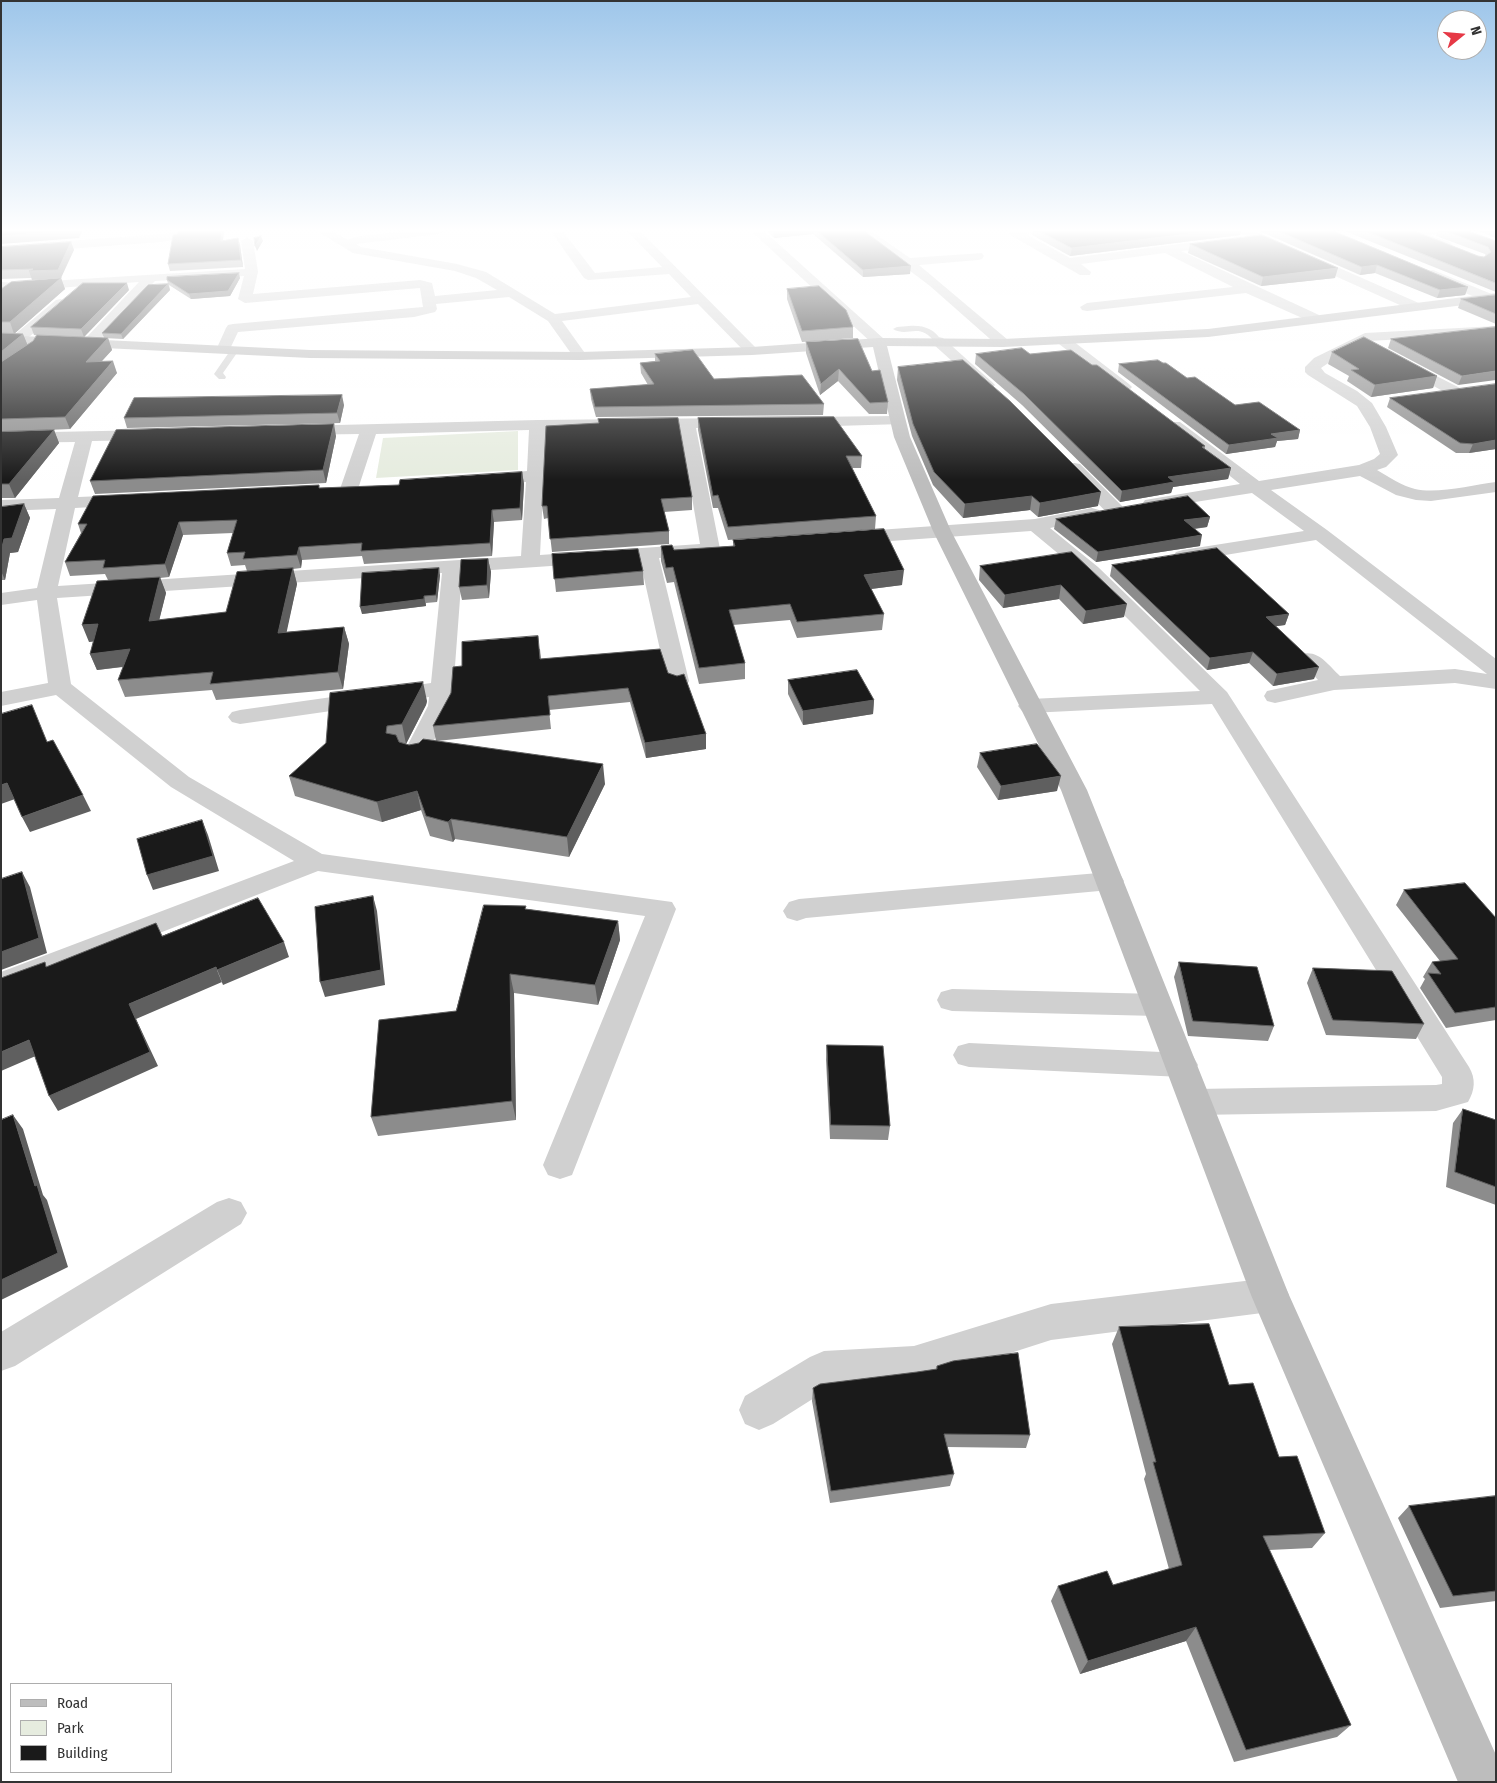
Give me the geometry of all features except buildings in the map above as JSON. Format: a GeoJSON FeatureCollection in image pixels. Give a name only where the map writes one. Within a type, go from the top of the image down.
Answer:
{"type":"FeatureCollection","features":[{"type":"Feature","properties":{"kind":"main road"},"geometry":{"type":"LineString","coordinates":[[1,339],[18,339],[36,345],[88,344],[310,354],[580,356],[752,351],[888,336],[938,341],[1003,343],[1064,341],[1208,333],[1358,313]]}},
{"type":"Feature","properties":{"kind":"main road"},"geometry":{"type":"LineString","coordinates":[[888,336],[897,421],[902,437],[942,531],[1074,790],[1270,1295],[1483,1782]]}},
{"type":"Feature","properties":{"kind":"street"},"geometry":{"type":"LineString","coordinates":[[18,339],[46,313]]}},
{"type":"Feature","properties":{"kind":"street"},"geometry":{"type":"LineString","coordinates":[[88,344],[117,313]]}},
{"type":"Feature","properties":{"kind":"street"},"geometry":{"type":"LineString","coordinates":[[229,350],[233,328],[239,313]]}},
{"type":"Feature","properties":{"kind":"street"},"geometry":{"type":"LineString","coordinates":[[233,328],[412,313]]}},
{"type":"Feature","properties":{"kind":"street"},"geometry":{"type":"LineString","coordinates":[[545,313],[553,318],[580,356]]}},
{"type":"Feature","properties":{"kind":"street"},"geometry":{"type":"LineString","coordinates":[[553,318],[593,313]]}},
{"type":"Feature","properties":{"kind":"street"},"geometry":{"type":"LineString","coordinates":[[715,313],[752,351]]}},
{"type":"Feature","properties":{"kind":"street"},"geometry":{"type":"LineString","coordinates":[[860,313],[888,336]]}},
{"type":"Feature","properties":{"kind":"street"},"geometry":{"type":"LineString","coordinates":[[970,313],[1003,343]]}},
{"type":"Feature","properties":{"kind":"street"},"geometry":{"type":"LineString","coordinates":[[1303,313],[1314,318]]}},
{"type":"Feature","properties":{"kind":"street"},"geometry":{"type":"LineString","coordinates":[[826,540],[1035,525],[1115,510],[1364,470],[1380,463],[1389,455],[1388,446],[1365,404],[1322,378],[1314,372],[1313,367],[1319,361],[1358,339],[1375,336],[1496,330]]}},
{"type":"Feature","properties":{"kind":"street"},"geometry":{"type":"LineString","coordinates":[[1358,339],[1454,391]]}},
{"type":"Feature","properties":{"kind":"street"},"geometry":{"type":"LineString","coordinates":[[938,341],[1000,396]]}},
{"type":"Feature","properties":{"kind":"street"},"geometry":{"type":"LineString","coordinates":[[1064,341],[1137,397]]}},
{"type":"Feature","properties":{"kind":"street"},"geometry":{"type":"LineString","coordinates":[[1428,395],[1471,389]]}},
{"type":"Feature","properties":{"kind":"street"},"geometry":{"type":"LineString","coordinates":[[1365,404],[1383,401]]}},
{"type":"Feature","properties":{"kind":"street"},"geometry":{"type":"LineString","coordinates":[[1160,415],[1320,534],[1496,670]]}},
{"type":"Feature","properties":{"kind":"street"},"geometry":{"type":"LineString","coordinates":[[783,423],[897,421]]}},
{"type":"Feature","properties":{"kind":"street"},"geometry":{"type":"LineString","coordinates":[[281,431],[538,425],[754,423]]}},
{"type":"Feature","properties":{"kind":"street"},"geometry":{"type":"LineString","coordinates":[[1,600],[46,593],[452,568],[720,548],[687,424]]}},
{"type":"Feature","properties":{"kind":"street"},"geometry":{"type":"LineString","coordinates":[[530,562],[538,425]]}},
{"type":"Feature","properties":{"kind":"street"},"geometry":{"type":"LineString","coordinates":[[349,489],[369,429]]}},
{"type":"Feature","properties":{"kind":"street"},"geometry":{"type":"LineString","coordinates":[[1,438],[164,434]]}},
{"type":"Feature","properties":{"kind":"street"},"geometry":{"type":"LineString","coordinates":[[85,437],[46,593],[60,687],[180,782],[316,862],[662,909],[560,1165]]}},
{"type":"Feature","properties":{"kind":"street"},"geometry":{"type":"LineString","coordinates":[[1062,456],[1115,510]]}},
{"type":"Feature","properties":{"kind":"street"},"geometry":{"type":"LineString","coordinates":[[1364,470],[1402,490],[1416,495],[1431,496],[1496,487]]}},
{"type":"Feature","properties":{"kind":"street"},"geometry":{"type":"LineString","coordinates":[[466,481],[534,476]]}},
{"type":"Feature","properties":{"kind":"street"},"geometry":{"type":"LineString","coordinates":[[329,490],[368,488]]}},
{"type":"Feature","properties":{"kind":"street"},"geometry":{"type":"LineString","coordinates":[[1,506],[145,499]]}},
{"type":"Feature","properties":{"kind":"street"},"geometry":{"type":"LineString","coordinates":[[1035,525],[1100,569],[1219,697],[1458,1076],[1457,1093],[1436,1098],[1196,1102]]}},
{"type":"Feature","properties":{"kind":"street"},"geometry":{"type":"LineString","coordinates":[[1167,558],[1320,534]]}},
{"type":"Feature","properties":{"kind":"street"},"geometry":{"type":"LineString","coordinates":[[648,554],[678,680]]}},
{"type":"Feature","properties":{"kind":"street"},"geometry":{"type":"LineString","coordinates":[[414,756],[440,706],[452,568]]}},
{"type":"Feature","properties":{"kind":"street"},"geometry":{"type":"LineString","coordinates":[[1310,659],[1334,683]]}},
{"type":"Feature","properties":{"kind":"street"},"geometry":{"type":"LineString","coordinates":[[1275,696],[1334,683],[1455,676],[1496,682]]}},
{"type":"Feature","properties":{"kind":"street"},"geometry":{"type":"LineString","coordinates":[[1,699],[60,687]]}},
{"type":"Feature","properties":{"kind":"street"},"geometry":{"type":"LineString","coordinates":[[240,717],[442,688]]}},
{"type":"Feature","properties":{"kind":"street"},"geometry":{"type":"LineString","coordinates":[[1030,706],[1219,697]]}},
{"type":"Feature","properties":{"kind":"street"},"geometry":{"type":"LineString","coordinates":[[1,984],[316,862]]}},
{"type":"Feature","properties":{"kind":"street"},"geometry":{"type":"LineString","coordinates":[[797,911],[799,909],[1110,881]]}},
{"type":"Feature","properties":{"kind":"street"},"geometry":{"type":"LineString","coordinates":[[952,1000],[1157,1005]]}},
{"type":"Feature","properties":{"kind":"street"},"geometry":{"type":"LineString","coordinates":[[970,1055],[1182,1065]]}},
{"type":"Feature","properties":{"kind":"street"},"geometry":{"type":"LineString","coordinates":[[1,1354],[229,1214]]}},
{"type":"Feature","properties":{"kind":"street"},"geometry":{"type":"LineString","coordinates":[[759,1410],[824,1370],[914,1365],[1051,1322],[1270,1295]]}},
{"type":"Feature","properties":{"kind":"lane"},"geometry":{"type":"LineString","coordinates":[[888,336],[923,329],[934,333],[938,341]]}},
{"type":"Feature","properties":{"kind":"lane"},"geometry":{"type":"LineString","coordinates":[[222,377],[218,374],[229,350]]}},
{"type":"Feature","properties":{"kind":"green space"},"geometry":{"type":"Polygon","coordinates":[[[518,431],[518,470],[376,478],[383,438],[518,431]]]}}]}
